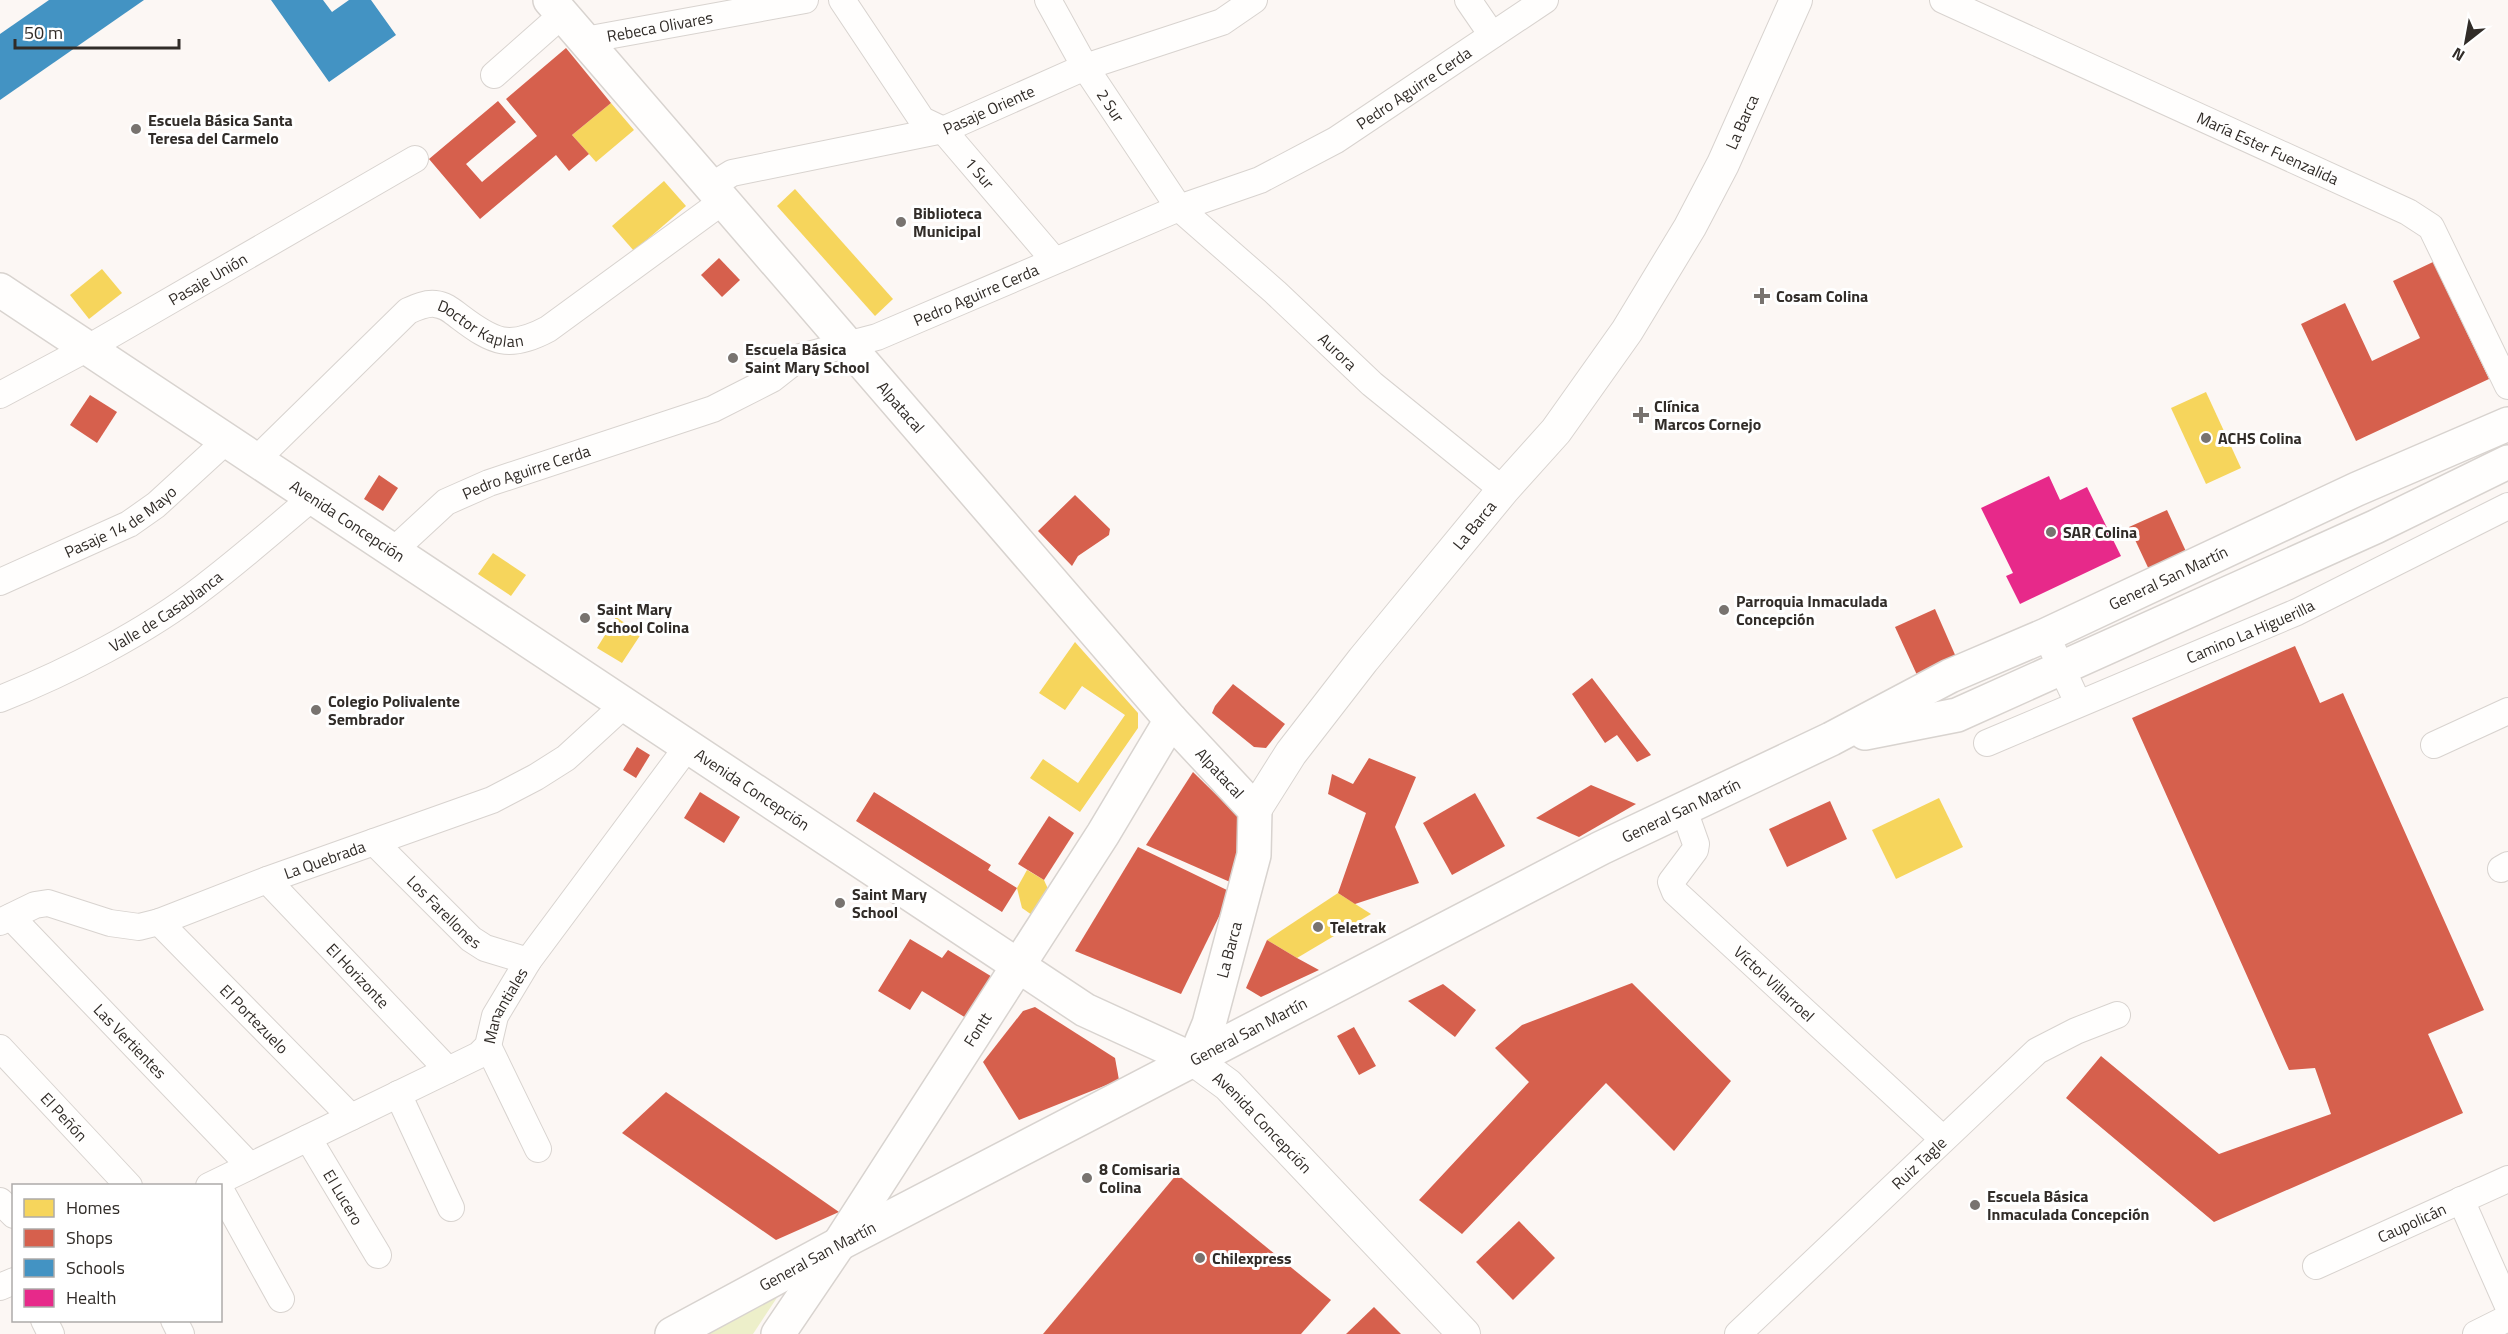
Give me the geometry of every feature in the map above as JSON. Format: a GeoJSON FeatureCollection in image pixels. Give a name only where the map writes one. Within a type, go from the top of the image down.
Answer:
{"type":"FeatureCollection","features":[{"type":"Feature","properties":{"kind":"main road","name":"Alpatacal"},"geometry":{"type":"LineString","coordinates":[[556,7],[1171,720],[1255,810]]}},
{"type":"Feature","properties":{"kind":"main road","name":"Avenida Concepción"},"geometry":{"type":"LineString","coordinates":[[0,290],[1086,1010],[1194,1060]]}},
{"type":"Feature","properties":{"kind":"main road","name":"General San Martín"},"geometry":{"type":"LineString","coordinates":[[672,1334],[839,1244],[1600,848],[1832,739],[1950,675],[2046,635],[2357,489],[2508,424]]}},
{"type":"Feature","properties":{"kind":"main road","name":"General San Martín"},"geometry":{"type":"LineString","coordinates":[[1832,739],[1957,715],[2061,666],[2375,527],[2508,462]]}},
{"type":"Feature","properties":{"kind":"main road","name":"Fontt"},"geometry":{"type":"LineString","coordinates":[[778,1334],[839,1244],[1103,834],[1171,720]]}},
{"type":"Feature","properties":{"kind":"main road","name":"La Barca"},"geometry":{"type":"LineString","coordinates":[[1194,1060],[1209,1024],[1254,855],[1255,810]]}},
{"type":"Feature","properties":{"kind":"street","name":"Rebeca Olivares"},"geometry":{"type":"LineString","coordinates":[[585,40],[805,0]]}},
{"type":"Feature","properties":{"kind":"street","name":"1 Sur"},"geometry":{"type":"LineString","coordinates":[[842,0],[922,120],[943,130],[1054,260]]}},
{"type":"Feature","properties":{"kind":"street","name":"2 Sur"},"geometry":{"type":"LineString","coordinates":[[1048,0],[1085,67],[1179,208]]}},
{"type":"Feature","properties":{"kind":"street","name":"Pasaje Oriente"},"geometry":{"type":"LineString","coordinates":[[717,193],[732,173],[943,130],[1085,67],[1222,22],[1254,0]]}},
{"type":"Feature","properties":{"kind":"street"},"geometry":{"type":"LineString","coordinates":[[1468,0],[1492,35]]}},
{"type":"Feature","properties":{"kind":"street","name":"Pedro Aguirre Cerda"},"geometry":{"type":"LineString","coordinates":[[393,551],[446,502],[489,483],[713,409],[772,379],[800,357],[877,337],[1054,260],[1179,208],[1260,180],[1306,158],[1545,0]]}},
{"type":"Feature","properties":{"kind":"street","name":"La Barca"},"geometry":{"type":"LineString","coordinates":[[1255,810],[1291,753],[1349,678],[1503,490],[1563,422],[1627,331],[1660,279],[1723,164],[1796,0]]}},
{"type":"Feature","properties":{"kind":"street","name":"María Ester Fuenzalida"},"geometry":{"type":"LineString","coordinates":[[1944,0],[2408,212],[2431,227],[2508,386]]}},
{"type":"Feature","properties":{"kind":"street"},"geometry":{"type":"LineString","coordinates":[[494,75],[556,7]]}},
{"type":"Feature","properties":{"kind":"street","name":"Pasaje Unión"},"geometry":{"type":"LineString","coordinates":[[0,395],[88,348],[415,159]]}},
{"type":"Feature","properties":{"kind":"street","name":"Doctor Kaplan"},"geometry":{"type":"LineString","coordinates":[[256,460],[408,311],[434,304],[446,306],[477,330],[494,339],[511,342],[528,340],[548,329],[717,193]]}},
{"type":"Feature","properties":{"kind":"street","name":"Aurora"},"geometry":{"type":"LineString","coordinates":[[1179,208],[1275,292],[1372,384],[1503,490]]}},
{"type":"Feature","properties":{"kind":"street","name":"Pasaje 14 de Mayo"},"geometry":{"type":"LineString","coordinates":[[0,582],[129,524],[156,505],[227,440]]}},
{"type":"Feature","properties":{"kind":"street","name":"Valle de Casablanca"},"geometry":{"type":"LineString","coordinates":[[0,699],[40,683],[153,622],[203,588],[313,497]]}},
{"type":"Feature","properties":{"kind":"street","name":"Camino La Higuerilla"},"geometry":{"type":"LineString","coordinates":[[1988,743],[2297,612],[2508,506]]}},
{"type":"Feature","properties":{"kind":"street"},"geometry":{"type":"LineString","coordinates":[[2046,635],[2078,703]]}},
{"type":"Feature","properties":{"kind":"street","name":"La Quebrada"},"geometry":{"type":"LineString","coordinates":[[6,920],[35,905],[48,903],[110,923],[139,927],[159,922],[267,880],[492,800],[566,758],[625,704]]}},
{"type":"Feature","properties":{"kind":"street"},"geometry":{"type":"LineString","coordinates":[[2434,745],[2508,711]]}},
{"type":"Feature","properties":{"kind":"street","name":"Manantiales"},"geometry":{"type":"LineString","coordinates":[[218,1184],[351,1116],[479,1055],[488,1046],[495,1016],[528,961],[688,746]]}},
{"type":"Feature","properties":{"kind":"street","name":"Víctor Villarroel"},"geometry":{"type":"LineString","coordinates":[[1684,810],[1696,844],[1695,850],[1671,882],[1675,892],[1943,1139]]}},
{"type":"Feature","properties":{"kind":"street","name":"Los Farellones"},"geometry":{"type":"LineString","coordinates":[[374,842],[471,939],[485,948],[528,961]]}},
{"type":"Feature","properties":{"kind":"street","name":"El Horizonte"},"geometry":{"type":"LineString","coordinates":[[267,880],[448,1070]]}},
{"type":"Feature","properties":{"kind":"street","name":"Las Vertientes"},"geometry":{"type":"LineString","coordinates":[[6,920],[250,1166]]}},
{"type":"Feature","properties":{"kind":"street","name":"El Portezuelo"},"geometry":{"type":"LineString","coordinates":[[159,922],[351,1116]]}},
{"type":"Feature","properties":{"kind":"street","name":"Ruiz Tagle"},"geometry":{"type":"LineString","coordinates":[[1738,1334],[2037,1051],[2076,1031],[2117,1015]]}},
{"type":"Feature","properties":{"kind":"street"},"geometry":{"type":"LineString","coordinates":[[488,1046],[538,1149]]}},
{"type":"Feature","properties":{"kind":"street","name":"El Peñón"},"geometry":{"type":"LineString","coordinates":[[0,1048],[128,1184]]}},
{"type":"Feature","properties":{"kind":"street","name":"Avenida Concepción"},"geometry":{"type":"LineString","coordinates":[[1194,1060],[1228,1085],[1464,1334]]}},
{"type":"Feature","properties":{"kind":"street"},"geometry":{"type":"LineString","coordinates":[[398,1094],[451,1208]]}},
{"type":"Feature","properties":{"kind":"street","name":"El Lucero"},"geometry":{"type":"LineString","coordinates":[[308,1138],[378,1256]]}},
{"type":"Feature","properties":{"kind":"street","name":"Caupolicán"},"geometry":{"type":"LineString","coordinates":[[2316,1266],[2508,1179]]}},
{"type":"Feature","properties":{"kind":"street"},"geometry":{"type":"LineString","coordinates":[[222,1196],[281,1299]]}},
{"type":"Feature","properties":{"kind":"street"},"geometry":{"type":"LineString","coordinates":[[2461,1200],[2508,1306]]}},
{"type":"Feature","properties":{"kind":"street"},"geometry":{"type":"LineString","coordinates":[[0,1201],[12,1213]]}},
{"type":"Feature","properties":{"kind":"street"},"geometry":{"type":"LineString","coordinates":[[2476,1334],[2508,1318]]}},
{"type":"Feature","properties":{"kind":"green space"},"geometry":{"type":"Polygon","coordinates":[[[786,1284],[753,1334],[692,1334],[786,1284]]]}},
{"type":"Feature","properties":{"kind":"building: Homes"},"geometry":{"type":"Polygon","coordinates":[[[611,103],[634,130],[596,162],[572,135],[611,103]]]}},
{"type":"Feature","properties":{"kind":"building: Homes"},"geometry":{"type":"Polygon","coordinates":[[[664,181],[686,206],[634,251],[612,226],[664,181]]]}},
{"type":"Feature","properties":{"kind":"building: Homes"},"geometry":{"type":"Polygon","coordinates":[[[795,189],[893,299],[875,316],[777,206],[795,189]]]}},
{"type":"Feature","properties":{"kind":"building: Homes"},"geometry":{"type":"Polygon","coordinates":[[[102,269],[122,293],[89,319],[70,295],[102,269]]]}},
{"type":"Feature","properties":{"kind":"building: Homes","name":"ACHS Colina"},"geometry":{"type":"Polygon","coordinates":[[[2206,392],[2241,468],[2206,484],[2171,408],[2206,392]]]}},
{"type":"Feature","properties":{"kind":"building: Homes"},"geometry":{"type":"Polygon","coordinates":[[[493,553],[526,575],[511,596],[478,574],[493,553]]]}},
{"type":"Feature","properties":{"kind":"building: Homes"},"geometry":{"type":"Polygon","coordinates":[[[616,617],[641,634],[622,663],[597,648],[616,617]]]}},
{"type":"Feature","properties":{"kind":"building: Homes"},"geometry":{"type":"Polygon","coordinates":[[[1075,642],[1138,713],[1138,728],[1080,812],[1030,778],[1043,759],[1078,783],[1125,715],[1082,686],[1065,710],[1039,693],[1075,642]]]}},
{"type":"Feature","properties":{"kind":"building: Homes"},"geometry":{"type":"Polygon","coordinates":[[[1939,798],[1963,847],[1896,879],[1872,830],[1939,798]]]}},
{"type":"Feature","properties":{"kind":"building: Homes"},"geometry":{"type":"Polygon","coordinates":[[[1027,870],[1044,880],[1048,889],[1032,915],[1022,908],[1017,888],[1027,870]]]}},
{"type":"Feature","properties":{"kind":"building: Homes","name":"Teletrak"},"geometry":{"type":"Polygon","coordinates":[[[1338,893],[1371,914],[1297,958],[1267,940],[1338,893]]]}},
{"type":"Feature","properties":{"kind":"building: Shops"},"geometry":{"type":"Polygon","coordinates":[[[566,48],[611,103],[572,135],[589,154],[569,171],[556,155],[480,219],[429,159],[498,101],[516,122],[466,164],[482,182],[537,136],[506,99],[566,48]]]}},
{"type":"Feature","properties":{"kind":"building: Shops"},"geometry":{"type":"Polygon","coordinates":[[[719,258],[740,280],[722,297],[701,275],[719,258]]]}},
{"type":"Feature","properties":{"kind":"building: Shops"},"geometry":{"type":"Polygon","coordinates":[[[2433,262],[2489,379],[2356,441],[2301,324],[2345,303],[2372,361],[2420,338],[2393,281],[2433,262]]]}},
{"type":"Feature","properties":{"kind":"building: Shops"},"geometry":{"type":"Polygon","coordinates":[[[90,395],[117,412],[97,443],[70,425],[90,395]]]}},
{"type":"Feature","properties":{"kind":"building: Shops"},"geometry":{"type":"Polygon","coordinates":[[[379,475],[398,488],[383,511],[364,499],[379,475]]]}},
{"type":"Feature","properties":{"kind":"building: Shops"},"geometry":{"type":"Polygon","coordinates":[[[1075,495],[1110,529],[1109,535],[1078,556],[1072,566],[1038,531],[1075,495]]]}},
{"type":"Feature","properties":{"kind":"building: Shops"},"geometry":{"type":"Polygon","coordinates":[[[2167,510],[2189,558],[2152,576],[2129,527],[2167,510]]]}},
{"type":"Feature","properties":{"kind":"building: Shops"},"geometry":{"type":"Polygon","coordinates":[[[1935,609],[1956,657],[1917,675],[1895,627],[1935,609]]]}},
{"type":"Feature","properties":{"kind":"building: Shops"},"geometry":{"type":"Polygon","coordinates":[[[2295,646],[2320,703],[2343,693],[2484,1010],[2428,1034],[2463,1113],[2214,1222],[2066,1098],[2101,1056],[2219,1154],[2331,1114],[2315,1068],[2289,1070],[2132,718],[2295,646]]]}},
{"type":"Feature","properties":{"kind":"building: Shops"},"geometry":{"type":"Polygon","coordinates":[[[1592,678],[1651,755],[1637,762],[1617,735],[1605,743],[1572,694],[1592,678]]]}},
{"type":"Feature","properties":{"kind":"building: Shops"},"geometry":{"type":"Polygon","coordinates":[[[1233,684],[1285,724],[1266,748],[1254,747],[1212,713],[1233,684]]]}},
{"type":"Feature","properties":{"kind":"building: Shops"},"geometry":{"type":"Polygon","coordinates":[[[637,747],[650,755],[636,778],[623,770],[637,747]]]}},
{"type":"Feature","properties":{"kind":"building: Shops"},"geometry":{"type":"Polygon","coordinates":[[[1369,758],[1416,777],[1395,827],[1419,883],[1355,904],[1338,893],[1366,813],[1328,794],[1332,774],[1353,784],[1369,758]]]}},
{"type":"Feature","properties":{"kind":"building: Shops"},"geometry":{"type":"Polygon","coordinates":[[[1193,772],[1245,823],[1230,882],[1146,845],[1193,772]]]}},
{"type":"Feature","properties":{"kind":"building: Shops"},"geometry":{"type":"Polygon","coordinates":[[[1591,785],[1636,804],[1579,837],[1536,818],[1591,785]]]}},
{"type":"Feature","properties":{"kind":"building: Shops"},"geometry":{"type":"Polygon","coordinates":[[[700,792],[740,817],[724,843],[684,818],[700,792]]]}},
{"type":"Feature","properties":{"kind":"building: Shops"},"geometry":{"type":"Polygon","coordinates":[[[874,792],[991,865],[988,870],[1017,888],[1002,912],[856,821],[874,792]]]}},
{"type":"Feature","properties":{"kind":"building: Shops"},"geometry":{"type":"Polygon","coordinates":[[[1475,793],[1505,846],[1452,875],[1423,823],[1475,793]]]}},
{"type":"Feature","properties":{"kind":"building: Shops"},"geometry":{"type":"Polygon","coordinates":[[[1830,801],[1847,839],[1787,867],[1769,829],[1830,801]]]}},
{"type":"Feature","properties":{"kind":"building: Shops"},"geometry":{"type":"Polygon","coordinates":[[[1049,816],[1074,833],[1044,880],[1018,864],[1049,816]]]}},
{"type":"Feature","properties":{"kind":"building: Shops"},"geometry":{"type":"Polygon","coordinates":[[[1138,847],[1231,892],[1181,994],[1075,951],[1138,847]]]}},
{"type":"Feature","properties":{"kind":"building: Shops"},"geometry":{"type":"Polygon","coordinates":[[[910,939],[942,958],[948,950],[994,978],[971,1021],[922,991],[910,1010],[878,991],[910,939]]]}},
{"type":"Feature","properties":{"kind":"building: Shops"},"geometry":{"type":"Polygon","coordinates":[[[1267,940],[1319,970],[1261,997],[1246,988],[1267,940]]]}},
{"type":"Feature","properties":{"kind":"building: Shops"},"geometry":{"type":"Polygon","coordinates":[[[1632,983],[1731,1081],[1674,1151],[1606,1083],[1462,1234],[1419,1200],[1529,1082],[1495,1048],[1522,1025],[1632,983]]]}},
{"type":"Feature","properties":{"kind":"building: Shops"},"geometry":{"type":"Polygon","coordinates":[[[1443,984],[1476,1010],[1455,1037],[1408,1001],[1443,984]]]}},
{"type":"Feature","properties":{"kind":"building: Shops"},"geometry":{"type":"Polygon","coordinates":[[[1035,1007],[1115,1058],[1119,1080],[1019,1120],[983,1062],[1023,1011],[1035,1007]]]}},
{"type":"Feature","properties":{"kind":"building: Shops"},"geometry":{"type":"Polygon","coordinates":[[[1354,1027],[1376,1066],[1359,1075],[1337,1036],[1354,1027]]]}},
{"type":"Feature","properties":{"kind":"building: Shops"},"geometry":{"type":"Polygon","coordinates":[[[666,1092],[839,1212],[776,1240],[622,1133],[666,1092]]]}},
{"type":"Feature","properties":{"kind":"building: Shops"},"geometry":{"type":"Polygon","coordinates":[[[1177,1174],[1331,1300],[1301,1334],[1043,1334],[1177,1174]]]}},
{"type":"Feature","properties":{"kind":"building: Shops"},"geometry":{"type":"Polygon","coordinates":[[[1519,1221],[1555,1258],[1513,1300],[1476,1262],[1519,1221]]]}},
{"type":"Feature","properties":{"kind":"building: Shops"},"geometry":{"type":"Polygon","coordinates":[[[1374,1307],[1401,1334],[1346,1334],[1374,1307]]]}},
{"type":"Feature","properties":{"kind":"building: Schools"},"geometry":{"type":"Polygon","coordinates":[[[49,0],[144,0],[0,100],[0,34],[49,0]]]}},
{"type":"Feature","properties":{"kind":"building: Schools"},"geometry":{"type":"Polygon","coordinates":[[[271,0],[323,0],[332,12],[349,0],[371,0],[396,35],[329,82],[271,0]]]}},
{"type":"Feature","properties":{"kind":"building: Health","name":"SAR Colina"},"geometry":{"type":"Polygon","coordinates":[[[2049,476],[2060,500],[2087,487],[2121,556],[2020,604],[2006,576],[2013,573],[1981,508],[2049,476]]]}},
{"type":"Feature","properties":{"kind":"place","name":"Escuela Básica Santa Teresa del Carmelo"},"geometry":{"type":"Point","coordinates":[136,129]}},
{"type":"Feature","properties":{"kind":"place","name":"Biblioteca Municipal"},"geometry":{"type":"Point","coordinates":[901,222]}},
{"type":"Feature","properties":{"kind":"place","name":"Cosam Colina"},"geometry":{"type":"Point","coordinates":[1762,296]}},
{"type":"Feature","properties":{"kind":"place","name":"Escuela Básica Saint Mary School"},"geometry":{"type":"Point","coordinates":[733,358]}},
{"type":"Feature","properties":{"kind":"place","name":"Clínica Marcos Cornejo"},"geometry":{"type":"Point","coordinates":[1641,415]}},
{"type":"Feature","properties":{"kind":"place","name":"ACHS Colina"},"geometry":{"type":"Point","coordinates":[2206,438]}},
{"type":"Feature","properties":{"kind":"place","name":"SAR Colina"},"geometry":{"type":"Point","coordinates":[2051,532]}},
{"type":"Feature","properties":{"kind":"place","name":"Parroquia Inmaculada Concepción"},"geometry":{"type":"Point","coordinates":[1724,610]}},
{"type":"Feature","properties":{"kind":"place","name":"Saint Mary School Colina"},"geometry":{"type":"Point","coordinates":[585,618]}},
{"type":"Feature","properties":{"kind":"place","name":"Colegio Polivalente Sembrador"},"geometry":{"type":"Point","coordinates":[316,710]}},
{"type":"Feature","properties":{"kind":"place","name":"Saint Mary School"},"geometry":{"type":"Point","coordinates":[840,903]}},
{"type":"Feature","properties":{"kind":"place","name":"Teletrak"},"geometry":{"type":"Point","coordinates":[1318,927]}},
{"type":"Feature","properties":{"kind":"place","name":"8 Comisaria Colina"},"geometry":{"type":"Point","coordinates":[1087,1178]}},
{"type":"Feature","properties":{"kind":"place","name":"Escuela Básica Inmaculada Concepción"},"geometry":{"type":"Point","coordinates":[1975,1205]}},
{"type":"Feature","properties":{"kind":"place","name":"Chilexpress"},"geometry":{"type":"Point","coordinates":[1200,1258]}}]}
